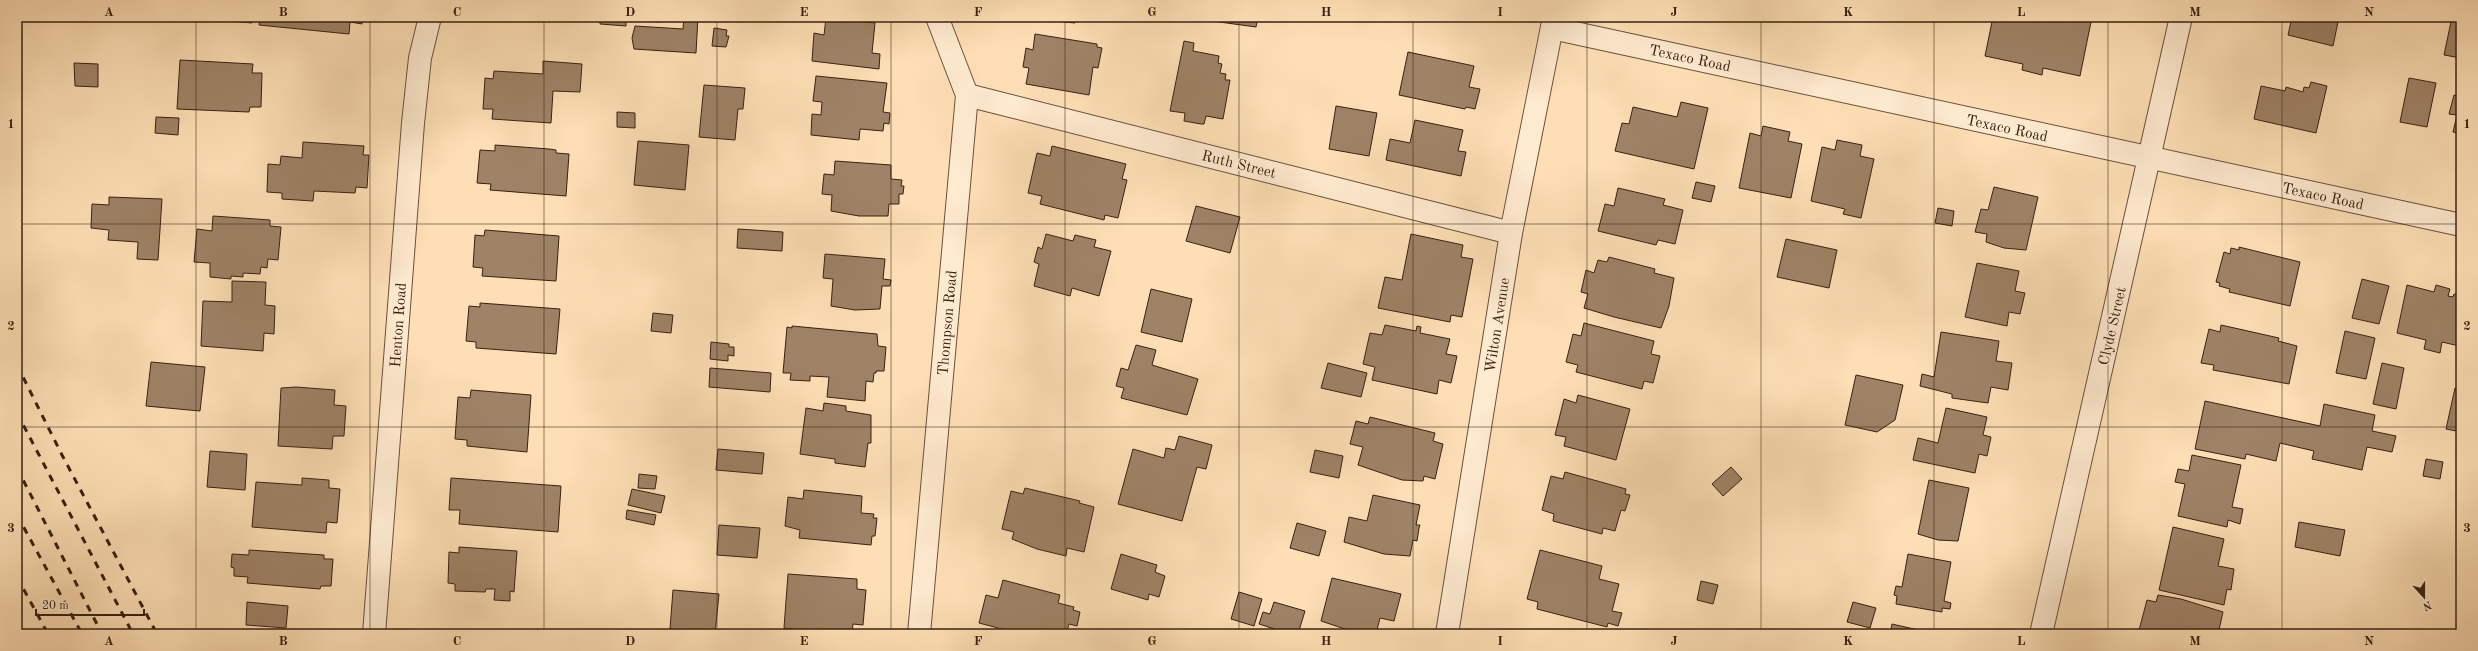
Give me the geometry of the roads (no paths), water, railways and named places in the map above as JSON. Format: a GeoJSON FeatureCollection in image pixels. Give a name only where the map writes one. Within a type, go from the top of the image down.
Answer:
{"type":"FeatureCollection","features":[{"type":"Feature","properties":{"kind":"street","name":"Henton Road"},"geometry":{"type":"LineString","coordinates":[[374,634],[413,123],[420,58],[430,17]]}},
{"type":"Feature","properties":{"kind":"street","name":"Thompson Road"},"geometry":{"type":"LineString","coordinates":[[919,634],[967,94],[937,17]]}},
{"type":"Feature","properties":{"kind":"street","name":"Clyde Street"},"geometry":{"type":"LineString","coordinates":[[2041,634],[2181,17]]}},
{"type":"Feature","properties":{"kind":"street","name":"Texaco Road"},"geometry":{"type":"LineString","coordinates":[[1553,23],[2150,159],[2461,225]]}},
{"type":"Feature","properties":{"kind":"street","name":"Wilton Avenue"},"geometry":{"type":"LineString","coordinates":[[1447,634],[1511,233],[1553,23]]}},
{"type":"Feature","properties":{"kind":"street","name":"Ruth Street"},"geometry":{"type":"LineString","coordinates":[[967,94],[1511,233]]}},
{"type":"Feature","properties":{"kind":"railway"},"geometry":{"type":"LineString","coordinates":[[17,365],[62,455],[157,634]]}},
{"type":"Feature","properties":{"kind":"railway"},"geometry":{"type":"LineString","coordinates":[[17,413],[133,634]]}},
{"type":"Feature","properties":{"kind":"railway"},"geometry":{"type":"LineString","coordinates":[[17,468],[102,634]]}},
{"type":"Feature","properties":{"kind":"railway"},"geometry":{"type":"LineString","coordinates":[[17,515],[82,634]]}},
{"type":"Feature","properties":{"kind":"railway"},"geometry":{"type":"LineString","coordinates":[[17,577],[48,634]]}},
{"type":"Feature","properties":{"kind":"railway"},"geometry":{"type":"LineString","coordinates":[[17,625],[21,634]]}}]}
